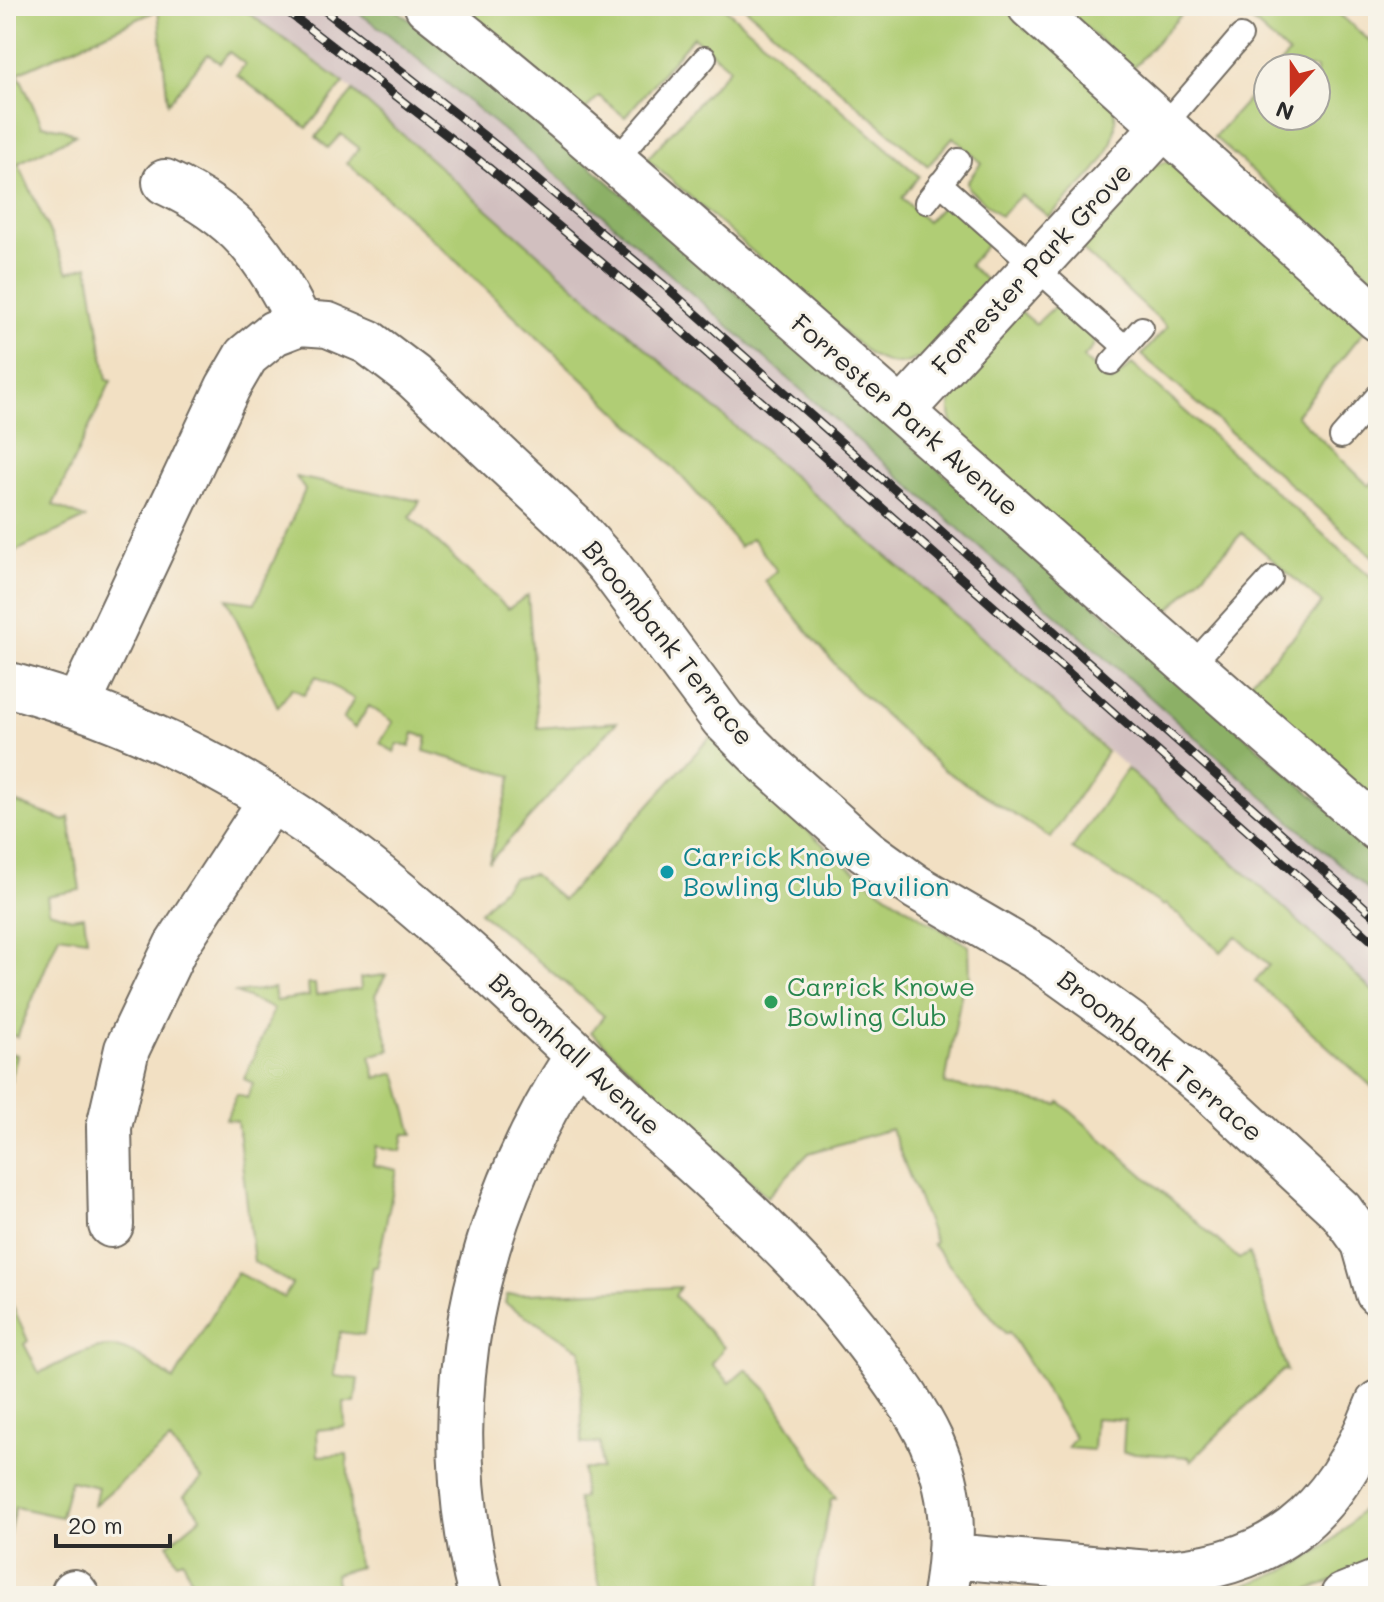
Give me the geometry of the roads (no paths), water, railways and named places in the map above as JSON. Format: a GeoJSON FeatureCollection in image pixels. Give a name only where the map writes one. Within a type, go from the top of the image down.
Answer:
{"type":"FeatureCollection","features":[{"type":"Feature","properties":{"kind":"street","name":"Forrester Park Avenue"},"geometry":{"type":"LineString","coordinates":[[427,6],[615,161],[1378,829]]}},
{"type":"Feature","properties":{"kind":"street"},"geometry":{"type":"LineString","coordinates":[[1030,6],[1378,319]]}},
{"type":"Feature","properties":{"kind":"street","name":"Forrester Park Grove"},"geometry":{"type":"LineString","coordinates":[[902,411],[1163,127]]}},
{"type":"Feature","properties":{"kind":"street"},"geometry":{"type":"LineString","coordinates":[[78,705],[228,387],[246,356],[274,333],[300,323],[272,271],[243,232],[197,197],[165,182]]}},
{"type":"Feature","properties":{"kind":"street","name":"Broombank Terrace"},"geometry":{"type":"LineString","coordinates":[[300,323],[328,325],[368,342],[413,376],[561,514],[609,566],[723,719],[846,835],[916,887],[1038,958],[1130,1024],[1211,1091],[1341,1211],[1364,1243],[1378,1293]]}},
{"type":"Feature","properties":{"kind":"street","name":"Broomhall Avenue"},"geometry":{"type":"LineString","coordinates":[[6,684],[78,705],[168,744],[271,800],[353,856],[405,898],[762,1227],[850,1319],[900,1385],[931,1441],[952,1515],[948,1576]]}},
{"type":"Feature","properties":{"kind":"street"},"geometry":{"type":"LineString","coordinates":[[111,1225],[109,1127],[127,1049],[176,946],[271,800]]}},
{"type":"Feature","properties":{"kind":"street"},"geometry":{"type":"LineString","coordinates":[[481,1596],[467,1529],[461,1469],[462,1374],[472,1307],[485,1251],[507,1186],[539,1118],[577,1056]]}},
{"type":"Feature","properties":{"kind":"street"},"geometry":{"type":"LineString","coordinates":[[948,1576],[1178,1572],[1215,1567],[1241,1558],[1276,1542],[1315,1511],[1356,1452],[1378,1403]]}},
{"type":"Feature","properties":{"kind":"street"},"geometry":{"type":"LineString","coordinates":[[1343,1596],[1378,1582]]}},
{"type":"Feature","properties":{"kind":"lane"},"geometry":{"type":"LineString","coordinates":[[1163,127],[1241,36]]}},
{"type":"Feature","properties":{"kind":"lane"},"geometry":{"type":"LineString","coordinates":[[615,161],[705,58]]}},
{"type":"Feature","properties":{"kind":"lane"},"geometry":{"type":"LineString","coordinates":[[926,202],[959,160]]}},
{"type":"Feature","properties":{"kind":"lane"},"geometry":{"type":"LineString","coordinates":[[940,183],[1035,268],[1118,355],[1142,328]]}},
{"type":"Feature","properties":{"kind":"lane"},"geometry":{"type":"LineString","coordinates":[[1341,437],[1378,395]]}},
{"type":"Feature","properties":{"kind":"lane"},"geometry":{"type":"LineString","coordinates":[[1190,667],[1271,578]]}},
{"type":"Feature","properties":{"kind":"railway"},"geometry":{"type":"LineString","coordinates":[[280,6],[489,168],[650,303],[1378,946]]}},
{"type":"Feature","properties":{"kind":"railway"},"geometry":{"type":"LineString","coordinates":[[319,6],[497,146],[664,285],[1378,919]]}},
{"type":"Feature","properties":{"kind":"place","name":"Carrick Knowe Bowling Club Pavilion"},"geometry":{"type":"Point","coordinates":[667,872]}},
{"type":"Feature","properties":{"kind":"place","name":"Carrick Knowe Bowling Club"},"geometry":{"type":"Point","coordinates":[771,1002]}}]}
